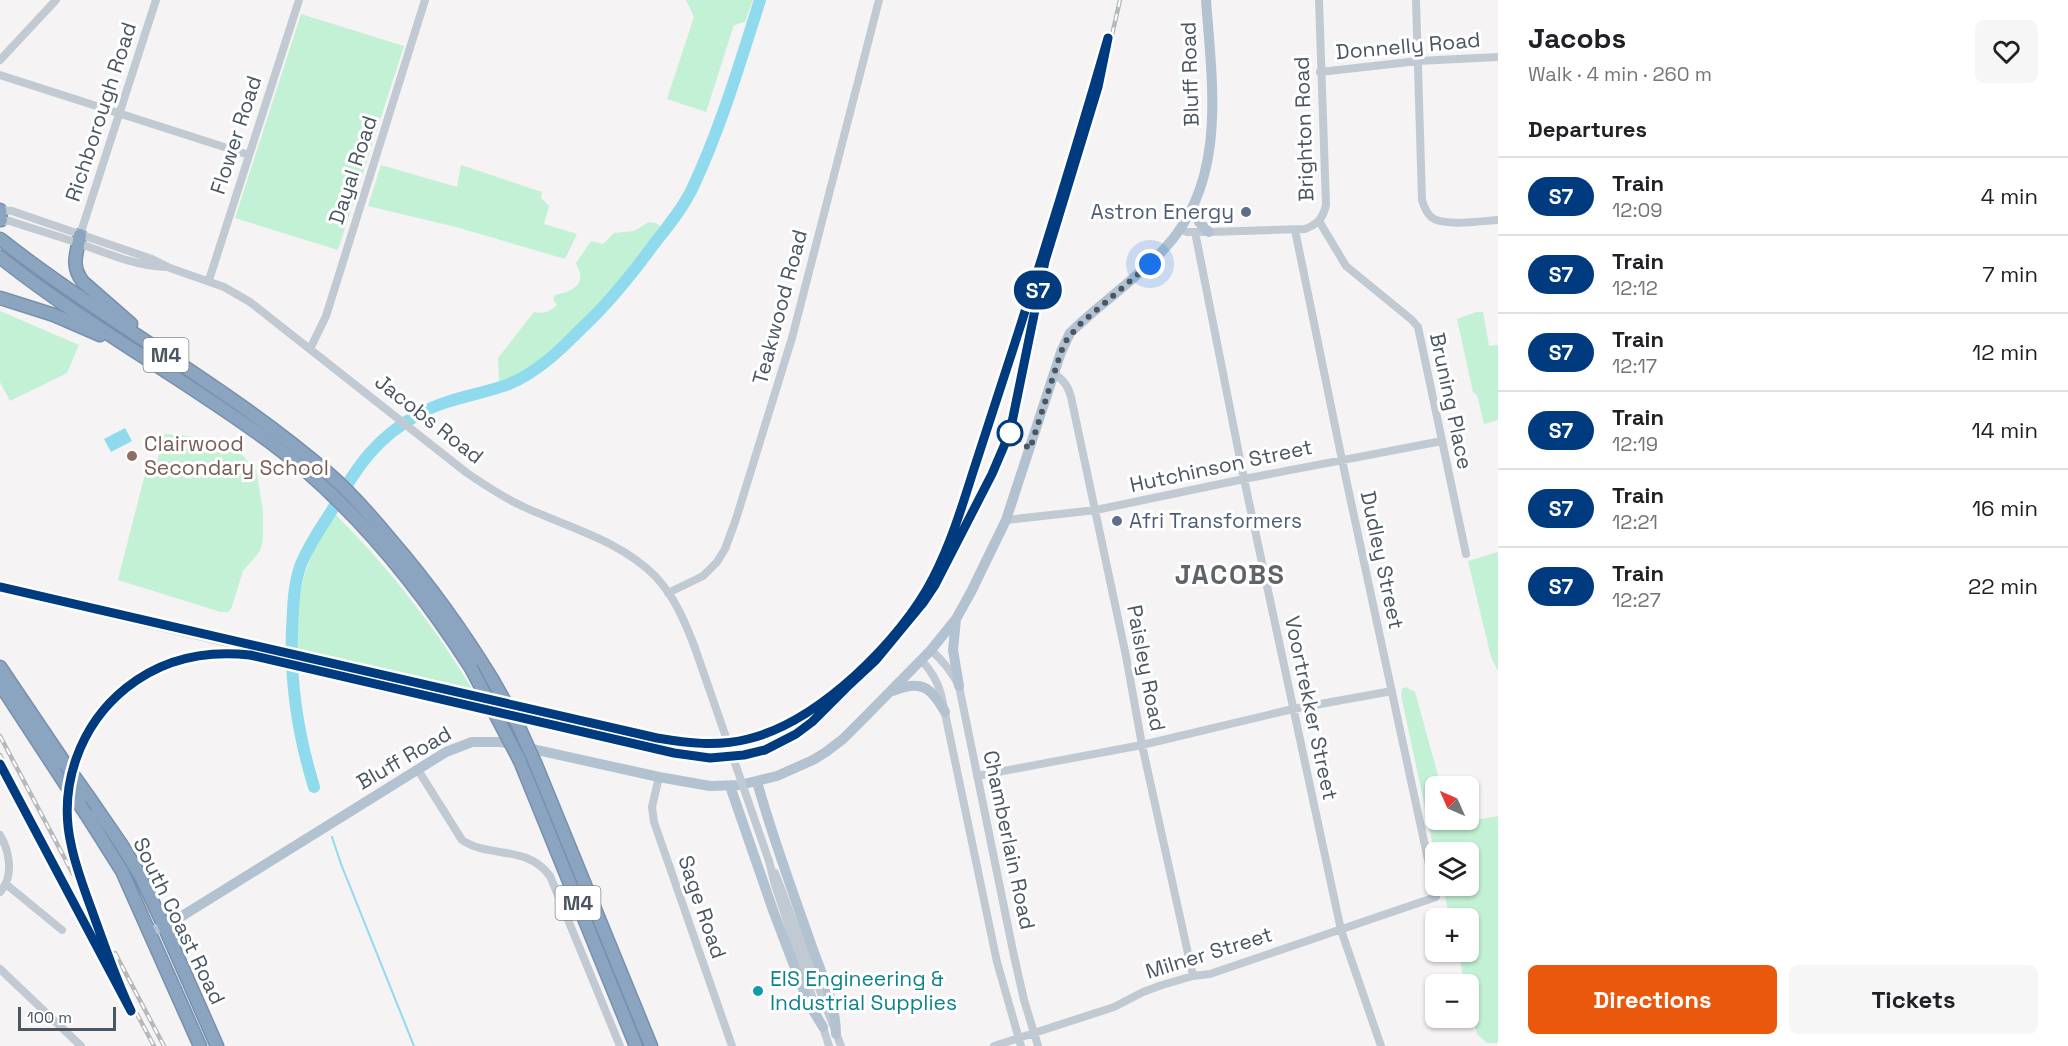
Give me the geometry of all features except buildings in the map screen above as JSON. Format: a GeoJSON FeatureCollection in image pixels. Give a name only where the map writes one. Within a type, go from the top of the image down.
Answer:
{"type":"FeatureCollection","features":[{"type":"Feature","properties":{"kind":"highway","name":"M4"},"geometry":{"type":"LineString","coordinates":[[0,239],[40,271],[279,432],[351,496],[422,577],[470,642],[518,725],[651,1046]]}},
{"type":"Feature","properties":{"kind":"highway"},"geometry":{"type":"LineString","coordinates":[[79,239],[75,269],[83,282],[175,361]]}},
{"type":"Feature","properties":{"kind":"highway","name":"M4"},"geometry":{"type":"LineString","coordinates":[[0,257],[34,284],[220,406],[272,443],[343,506],[401,568],[427,601],[471,668],[520,761],[636,1046]]}},
{"type":"Feature","properties":{"kind":"highway"},"geometry":{"type":"LineString","coordinates":[[0,298],[54,315],[128,347]]}},
{"type":"Feature","properties":{"kind":"highway","name":"South Coast Road"},"geometry":{"type":"LineString","coordinates":[[0,667],[134,865],[164,926],[217,1046]]}},
{"type":"Feature","properties":{"kind":"highway","name":"South Coast Road"},"geometry":{"type":"LineString","coordinates":[[0,684],[122,871],[200,1046]]}},
{"type":"Feature","properties":{"kind":"main road","name":"Bluff Road"},"geometry":{"type":"LineString","coordinates":[[150,932],[164,926],[460,746],[486,741],[501,742],[693,784],[730,786],[757,782],[795,769],[826,752],[843,739],[921,660],[956,619],[1005,520],[1070,333],[1150,264],[1180,229],[1192,208],[1206,170],[1213,125],[1214,107],[1206,0]]}},
{"type":"Feature","properties":{"kind":"main road"},"geometry":{"type":"LineString","coordinates":[[1192,208],[1199,222],[1209,232]]}},
{"type":"Feature","properties":{"kind":"main road"},"geometry":{"type":"LineString","coordinates":[[956,619],[953,650],[959,686]]}},
{"type":"Feature","properties":{"kind":"main road"},"geometry":{"type":"LineString","coordinates":[[889,692],[906,685],[925,687],[933,693],[945,712]]}},
{"type":"Feature","properties":{"kind":"main road"},"geometry":{"type":"LineString","coordinates":[[757,782],[765,812],[826,987],[836,1022],[836,1034]]}},
{"type":"Feature","properties":{"kind":"main road"},"geometry":{"type":"LineString","coordinates":[[730,786],[808,1002],[823,1027]]}},
{"type":"Feature","properties":{"kind":"street"},"geometry":{"type":"LineString","coordinates":[[0,60],[56,0]]}},
{"type":"Feature","properties":{"kind":"street","name":"Richborough Road"},"geometry":{"type":"LineString","coordinates":[[79,239],[156,0]]}},
{"type":"Feature","properties":{"kind":"street","name":"Flower Road"},"geometry":{"type":"LineString","coordinates":[[209,280],[299,0]]}},
{"type":"Feature","properties":{"kind":"street","name":"Dayal Road"},"geometry":{"type":"LineString","coordinates":[[310,349],[326,316],[424,0]]}},
{"type":"Feature","properties":{"kind":"street","name":"Teakwood Road"},"geometry":{"type":"LineString","coordinates":[[669,593],[709,571],[721,556],[732,529],[795,328],[879,0]]}},
{"type":"Feature","properties":{"kind":"street","name":"Brighton Road"},"geometry":{"type":"LineString","coordinates":[[1180,229],[1209,232],[1305,229],[1319,222],[1324,214],[1326,205],[1319,0]]}},
{"type":"Feature","properties":{"kind":"street"},"geometry":{"type":"LineString","coordinates":[[1416,0],[1422,200],[1425,211],[1433,219],[1443,222],[1498,220]]}},
{"type":"Feature","properties":{"kind":"street","name":"Donnelly Road"},"geometry":{"type":"LineString","coordinates":[[1320,72],[1418,61],[1498,57]]}},
{"type":"Feature","properties":{"kind":"street"},"geometry":{"type":"LineString","coordinates":[[0,75],[249,155]]}},
{"type":"Feature","properties":{"kind":"street","name":"Jacobs Road"},"geometry":{"type":"LineString","coordinates":[[0,214],[12,211],[79,239],[152,259],[170,268],[224,287],[250,302],[398,419],[500,495],[626,554],[655,577],[669,593],[679,610],[695,648],[770,863]]}},
{"type":"Feature","properties":{"kind":"street","name":"Bruning Place"},"geometry":{"type":"LineString","coordinates":[[1319,222],[1346,266],[1418,327],[1466,554]]}},
{"type":"Feature","properties":{"kind":"street","name":"Dudley Street"},"geometry":{"type":"LineString","coordinates":[[1295,230],[1436,897]]}},
{"type":"Feature","properties":{"kind":"street","name":"Voortrekker Street"},"geometry":{"type":"LineString","coordinates":[[1195,232],[1244,479],[1341,930],[1381,1046]]}},
{"type":"Feature","properties":{"kind":"street","name":"Paisley Road"},"geometry":{"type":"LineString","coordinates":[[1054,374],[1062,378],[1069,388],[1096,510],[1142,745],[1193,976]]}},
{"type":"Feature","properties":{"kind":"street","name":"Hutchinson Street"},"geometry":{"type":"LineString","coordinates":[[1005,520],[1096,510],[1442,441]]}},
{"type":"Feature","properties":{"kind":"street","name":"Chamberlain Road"},"geometry":{"type":"LineString","coordinates":[[930,650],[949,669],[959,686],[1022,989],[1038,1046]]}},
{"type":"Feature","properties":{"kind":"street","name":"Chamberlain Road"},"geometry":{"type":"LineString","coordinates":[[921,660],[931,670],[938,683],[997,962],[1019,1042]]}},
{"type":"Feature","properties":{"kind":"street"},"geometry":{"type":"LineString","coordinates":[[976,776],[1142,745],[1293,709],[1392,692]]}},
{"type":"Feature","properties":{"kind":"street"},"geometry":{"type":"LineString","coordinates":[[418,770],[462,840],[474,847],[537,862],[550,876],[620,1046]]}},
{"type":"Feature","properties":{"kind":"street","name":"Sage Road"},"geometry":{"type":"LineString","coordinates":[[659,777],[652,807],[654,822],[732,1046]]}},
{"type":"Feature","properties":{"kind":"street"},"geometry":{"type":"LineString","coordinates":[[0,835],[6,848],[9,878],[7,885],[0,892]]}},
{"type":"Feature","properties":{"kind":"street"},"geometry":{"type":"LineString","coordinates":[[770,863],[775,885],[829,1046]]}},
{"type":"Feature","properties":{"kind":"street"},"geometry":{"type":"LineString","coordinates":[[770,863],[780,882],[840,1046]]}},
{"type":"Feature","properties":{"kind":"street"},"geometry":{"type":"LineString","coordinates":[[7,885],[62,930]]}},
{"type":"Feature","properties":{"kind":"street","name":"Milner Street"},"geometry":{"type":"LineString","coordinates":[[994,1046],[1019,1042],[1033,1032],[1114,1007],[1143,992],[1193,976],[1210,974],[1436,897]]}},
{"type":"Feature","properties":{"kind":"street"},"geometry":{"type":"LineString","coordinates":[[0,969],[81,1046]]}},
{"type":"Feature","properties":{"kind":"green space"},"geometry":{"type":"Polygon","coordinates":[[[686,0],[753,0],[745,22],[734,25],[706,112],[667,99],[694,17],[686,0]]]}},
{"type":"Feature","properties":{"kind":"green space"},"geometry":{"type":"Polygon","coordinates":[[[301,14],[404,46],[338,250],[235,218],[301,14]]]}},
{"type":"Feature","properties":{"kind":"green space"},"geometry":{"type":"Polygon","coordinates":[[[381,165],[457,187],[461,165],[542,192],[541,198],[549,206],[544,224],[577,234],[565,259],[456,227],[368,206],[381,165]]]}},
{"type":"Feature","properties":{"kind":"green space"},"geometry":{"type":"Polygon","coordinates":[[[649,222],[660,226],[616,286],[582,321],[532,366],[516,376],[499,382],[498,358],[534,312],[544,313],[552,309],[557,305],[553,299],[555,295],[569,291],[576,286],[580,273],[576,263],[591,241],[603,244],[614,233],[634,231],[649,222]]]}},
{"type":"Feature","properties":{"kind":"green space"},"geometry":{"type":"Polygon","coordinates":[[[0,311],[79,345],[67,373],[10,401],[0,382],[0,311]]]}},
{"type":"Feature","properties":{"kind":"green space"},"geometry":{"type":"Polygon","coordinates":[[[1476,312],[1483,312],[1489,346],[1498,345],[1498,420],[1484,424],[1477,395],[1473,392],[1457,319],[1476,312]]]}},
{"type":"Feature","properties":{"kind":"green space"},"geometry":{"type":"Polygon","coordinates":[[[164,434],[227,440],[256,469],[263,511],[263,539],[260,551],[243,571],[228,612],[221,612],[118,580],[145,474],[154,473],[164,434]]]}},
{"type":"Feature","properties":{"kind":"green space"},"geometry":{"type":"Polygon","coordinates":[[[336,515],[411,599],[474,692],[294,651],[303,579],[316,547],[336,515]]]}},
{"type":"Feature","properties":{"kind":"green space"},"geometry":{"type":"Polygon","coordinates":[[[1498,552],[1498,671],[1491,657],[1468,561],[1498,552]]]}},
{"type":"Feature","properties":{"kind":"green space"},"geometry":{"type":"Polygon","coordinates":[[[1406,687],[1415,692],[1438,776],[1425,776],[1425,808],[1401,695],[1402,689],[1406,687]]]}},
{"type":"Feature","properties":{"kind":"green space"},"geometry":{"type":"Polygon","coordinates":[[[1498,816],[1498,1043],[1487,1043],[1477,1034],[1479,974],[1463,974],[1460,962],[1479,962],[1479,908],[1448,908],[1445,896],[1479,896],[1479,842],[1432,842],[1430,830],[1479,830],[1479,819],[1498,816]]]}},
{"type":"Feature","properties":{"kind":"water"},"geometry":{"type":"Polygon","coordinates":[[[125,428],[132,441],[111,452],[104,439],[125,428]]]}},
{"type":"Feature","properties":{"kind":"waterway"},"geometry":{"type":"LineString","coordinates":[[314,787],[296,710],[292,671],[293,607],[296,583],[303,559],[311,544],[351,478],[369,454],[391,432],[430,409],[452,400],[509,384],[529,373],[567,343],[620,287],[675,217],[693,187],[721,118],[760,0]]}},
{"type":"Feature","properties":{"kind":"waterway"},"geometry":{"type":"LineString","coordinates":[[332,837],[414,1046]]}},
{"type":"Feature","properties":{"kind":"railway"},"geometry":{"type":"LineString","coordinates":[[1109,48],[1120,0]]}},
{"type":"Feature","properties":{"kind":"railway"},"geometry":{"type":"LineString","coordinates":[[131,1011],[76,863],[68,822],[68,800],[77,758],[96,720],[126,688],[154,670],[200,656],[250,655],[674,753],[713,758],[751,754],[764,750],[789,739],[823,713],[906,619],[929,585],[946,550],[960,514],[1034,281],[1108,38]]}},
{"type":"Feature","properties":{"kind":"railway"},"geometry":{"type":"LineString","coordinates":[[959,539],[1010,432],[1036,298]]}},
{"type":"Feature","properties":{"kind":"railway"},"geometry":{"type":"LineString","coordinates":[[0,591],[242,648]]}},
{"type":"Feature","properties":{"kind":"railway"},"geometry":{"type":"LineString","coordinates":[[234,641],[333,664]]}},
{"type":"Feature","properties":{"kind":"railway"},"geometry":{"type":"LineString","coordinates":[[362,671],[633,734],[690,743]]}},
{"type":"Feature","properties":{"kind":"railway"},"geometry":{"type":"LineString","coordinates":[[792,722],[829,697]]}},
{"type":"Feature","properties":{"kind":"railway"},"geometry":{"type":"LineString","coordinates":[[681,746],[713,748],[744,744],[773,735],[802,721]]}},
{"type":"Feature","properties":{"kind":"railway"},"geometry":{"type":"LineString","coordinates":[[0,736],[73,874]]}},
{"type":"Feature","properties":{"kind":"railway"},"geometry":{"type":"LineString","coordinates":[[0,755],[91,927]]}},
{"type":"Feature","properties":{"kind":"railway"},"geometry":{"type":"LineString","coordinates":[[115,953],[164,1046]]}},
{"type":"Feature","properties":{"kind":"railway"},"geometry":{"type":"LineString","coordinates":[[130,1001],[154,1046]]}},
{"type":"Feature","properties":{"kind":"train","name":"S7"},"geometry":{"type":"LineString","coordinates":[[0,587],[657,738],[686,743],[717,743],[739,741],[782,727],[824,700],[856,675],[874,657],[919,601],[937,570],[956,526],[1108,38],[1098,87],[1045,261],[1014,418],[1005,446],[940,576],[923,603],[868,669],[828,708],[796,734],[765,750],[744,755],[702,758],[250,655],[208,654],[181,659],[159,667],[121,692],[90,728],[75,760],[68,798],[70,843],[75,861],[107,952],[131,1011],[0,764]]}},
{"type":"Feature","properties":{"kind":"place","name":"Astron Energy"},"geometry":{"type":"Point","coordinates":[1246,212]}},
{"type":"Feature","properties":{"kind":"place","name":"Clairwood Secondary School"},"geometry":{"type":"Point","coordinates":[132,456]}},
{"type":"Feature","properties":{"kind":"place","name":"Afri Transformers"},"geometry":{"type":"Point","coordinates":[1117,521]}},
{"type":"Feature","properties":{"kind":"place","name":"EIS Engineering & Industrial Supplies"},"geometry":{"type":"Point","coordinates":[758,991]}},
{"type":"Feature","properties":{"kind":"district","name":"JACOBS"},"geometry":{"type":"Point","coordinates":[1230,575]}},
{"type":"Feature","properties":{"kind":"route"},"geometry":{"type":"LineString","coordinates":[[1010,433],[1030,449],[1061,352],[1070,333],[1150,264]]}}]}
